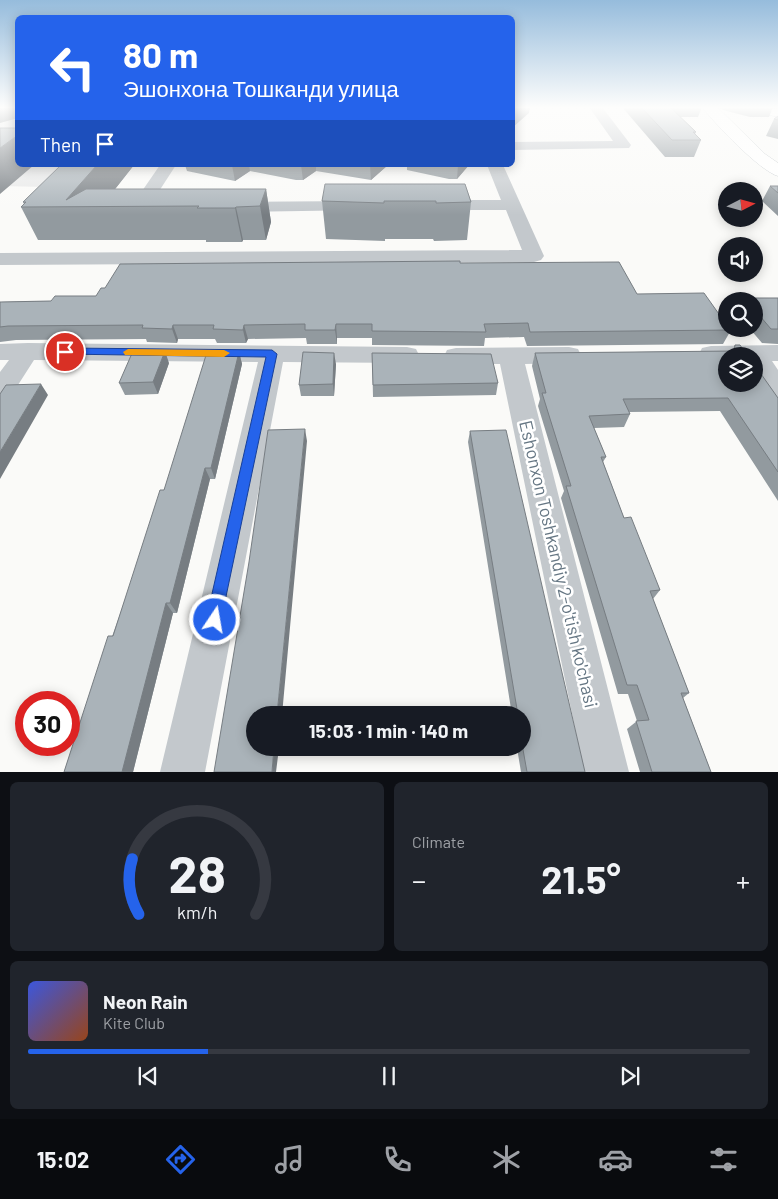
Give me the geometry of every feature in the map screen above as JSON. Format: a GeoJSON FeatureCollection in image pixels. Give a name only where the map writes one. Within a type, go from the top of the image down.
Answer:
{"type":"FeatureCollection","features":[{"type":"Feature","properties":{"kind":"main road"},"geometry":{"type":"LineString","coordinates":[[745,143],[759,157],[778,171]]}},
{"type":"Feature","properties":{"kind":"street"},"geometry":{"type":"LineString","coordinates":[[515,146],[623,143]]}},
{"type":"Feature","properties":{"kind":"street"},"geometry":{"type":"LineString","coordinates":[[167,167],[140,207],[170,207]]}},
{"type":"Feature","properties":{"kind":"street"},"geometry":{"type":"LineString","coordinates":[[0,260],[534,256],[496,167]]}},
{"type":"Feature","properties":{"kind":"street"},"geometry":{"type":"LineString","coordinates":[[424,206],[512,205]]}},
{"type":"Feature","properties":{"kind":"street"},"geometry":{"type":"LineString","coordinates":[[219,207],[375,206]]}},
{"type":"Feature","properties":{"kind":"street"},"geometry":{"type":"LineString","coordinates":[[0,392],[28,351]]}},
{"type":"Feature","properties":{"kind":"street"},"geometry":{"type":"LineString","coordinates":[[0,352],[589,355]]}},
{"type":"Feature","properties":{"kind":"street"},"geometry":{"type":"LineString","coordinates":[[686,354],[766,353],[778,389]]}},
{"type":"Feature","properties":{"kind":"street"},"geometry":{"type":"LineString","coordinates":[[182,772],[272,354]]}},
{"type":"Feature","properties":{"kind":"street","name":"Eshonxon Toshkandiy 2-o'tish ko'chasi"},"geometry":{"type":"LineString","coordinates":[[511,356],[607,772]]}},
{"type":"Feature","properties":{"kind":"shaded area"},"geometry":{"type":"Polygon","coordinates":[[[0,143],[15,143],[15,167],[65,167],[46,187],[0,186],[0,143]]]}},
{"type":"Feature","properties":{"kind":"building"},"geometry":{"type":"Polygon","coordinates":[[[0,143],[7,143],[0,148],[0,143]]]}},
{"type":"Feature","properties":{"kind":"building"},"geometry":{"type":"Polygon","coordinates":[[[59,167],[95,167],[66,200],[86,189],[266,189],[260,206],[235,208],[197,208],[199,206],[21,207],[26,202],[23,202],[59,167]]]}},
{"type":"Feature","properties":{"kind":"building"},"geometry":{"type":"Polygon","coordinates":[[[325,184],[465,184],[471,202],[384,201],[384,203],[322,201],[325,184]]]}},
{"type":"Feature","properties":{"kind":"building"},"geometry":{"type":"Polygon","coordinates":[[[770,186],[778,186],[778,193],[770,186]]]}},
{"type":"Feature","properties":{"kind":"building"},"geometry":{"type":"Polygon","coordinates":[[[460,261],[460,263],[619,262],[637,294],[704,293],[718,313],[718,330],[530,332],[528,323],[484,324],[486,332],[372,331],[372,324],[336,324],[335,330],[305,330],[305,324],[244,325],[243,330],[213,329],[214,325],[173,325],[172,329],[142,328],[143,325],[0,327],[0,302],[51,301],[55,296],[96,296],[101,288],[105,288],[120,264],[460,261]]]}},
{"type":"Feature","properties":{"kind":"building"},"geometry":{"type":"Polygon","coordinates":[[[763,298],[778,298],[778,329],[771,329],[763,320],[763,298]]]}},
{"type":"Feature","properties":{"kind":"building"},"geometry":{"type":"Polygon","coordinates":[[[133,351],[165,351],[153,382],[119,383],[133,351]]]}},
{"type":"Feature","properties":{"kind":"building"},"geometry":{"type":"Polygon","coordinates":[[[718,351],[718,392],[763,392],[763,377],[778,398],[778,472],[728,398],[623,399],[630,414],[589,416],[606,457],[601,457],[624,518],[631,517],[660,590],[650,591],[689,693],[681,693],[711,772],[652,772],[636,721],[649,720],[637,685],[627,685],[566,486],[571,486],[542,393],[546,393],[535,353],[718,351]]]}},
{"type":"Feature","properties":{"kind":"building"},"geometry":{"type":"Polygon","coordinates":[[[207,352],[239,352],[211,468],[205,468],[170,603],[166,603],[122,772],[64,772],[69,756],[80,756],[80,723],[108,636],[113,636],[160,490],[164,490],[207,352]]]}},
{"type":"Feature","properties":{"kind":"building"},"geometry":{"type":"Polygon","coordinates":[[[303,352],[334,353],[333,384],[299,385],[303,352]]]}},
{"type":"Feature","properties":{"kind":"building"},"geometry":{"type":"Polygon","coordinates":[[[372,353],[491,354],[498,383],[373,385],[372,353]]]}},
{"type":"Feature","properties":{"kind":"building"},"geometry":{"type":"Polygon","coordinates":[[[41,384],[0,452],[0,394],[6,385],[41,384]]]}},
{"type":"Feature","properties":{"kind":"building"},"geometry":{"type":"Polygon","coordinates":[[[305,429],[278,706],[246,706],[246,756],[273,756],[272,772],[214,772],[249,562],[268,430],[305,429]]]}},
{"type":"Feature","properties":{"kind":"building"},"geometry":{"type":"Polygon","coordinates":[[[506,430],[585,772],[527,772],[524,756],[531,756],[531,706],[516,706],[470,431],[506,430]]]}},
{"type":"Feature","properties":{"kind":"slow traffic"},"geometry":{"type":"LineString","coordinates":[[128,352],[224,353]]}},
{"type":"Feature","properties":{"kind":"route"},"geometry":{"type":"LineString","coordinates":[[65,352],[272,354],[215,620]]}}]}
